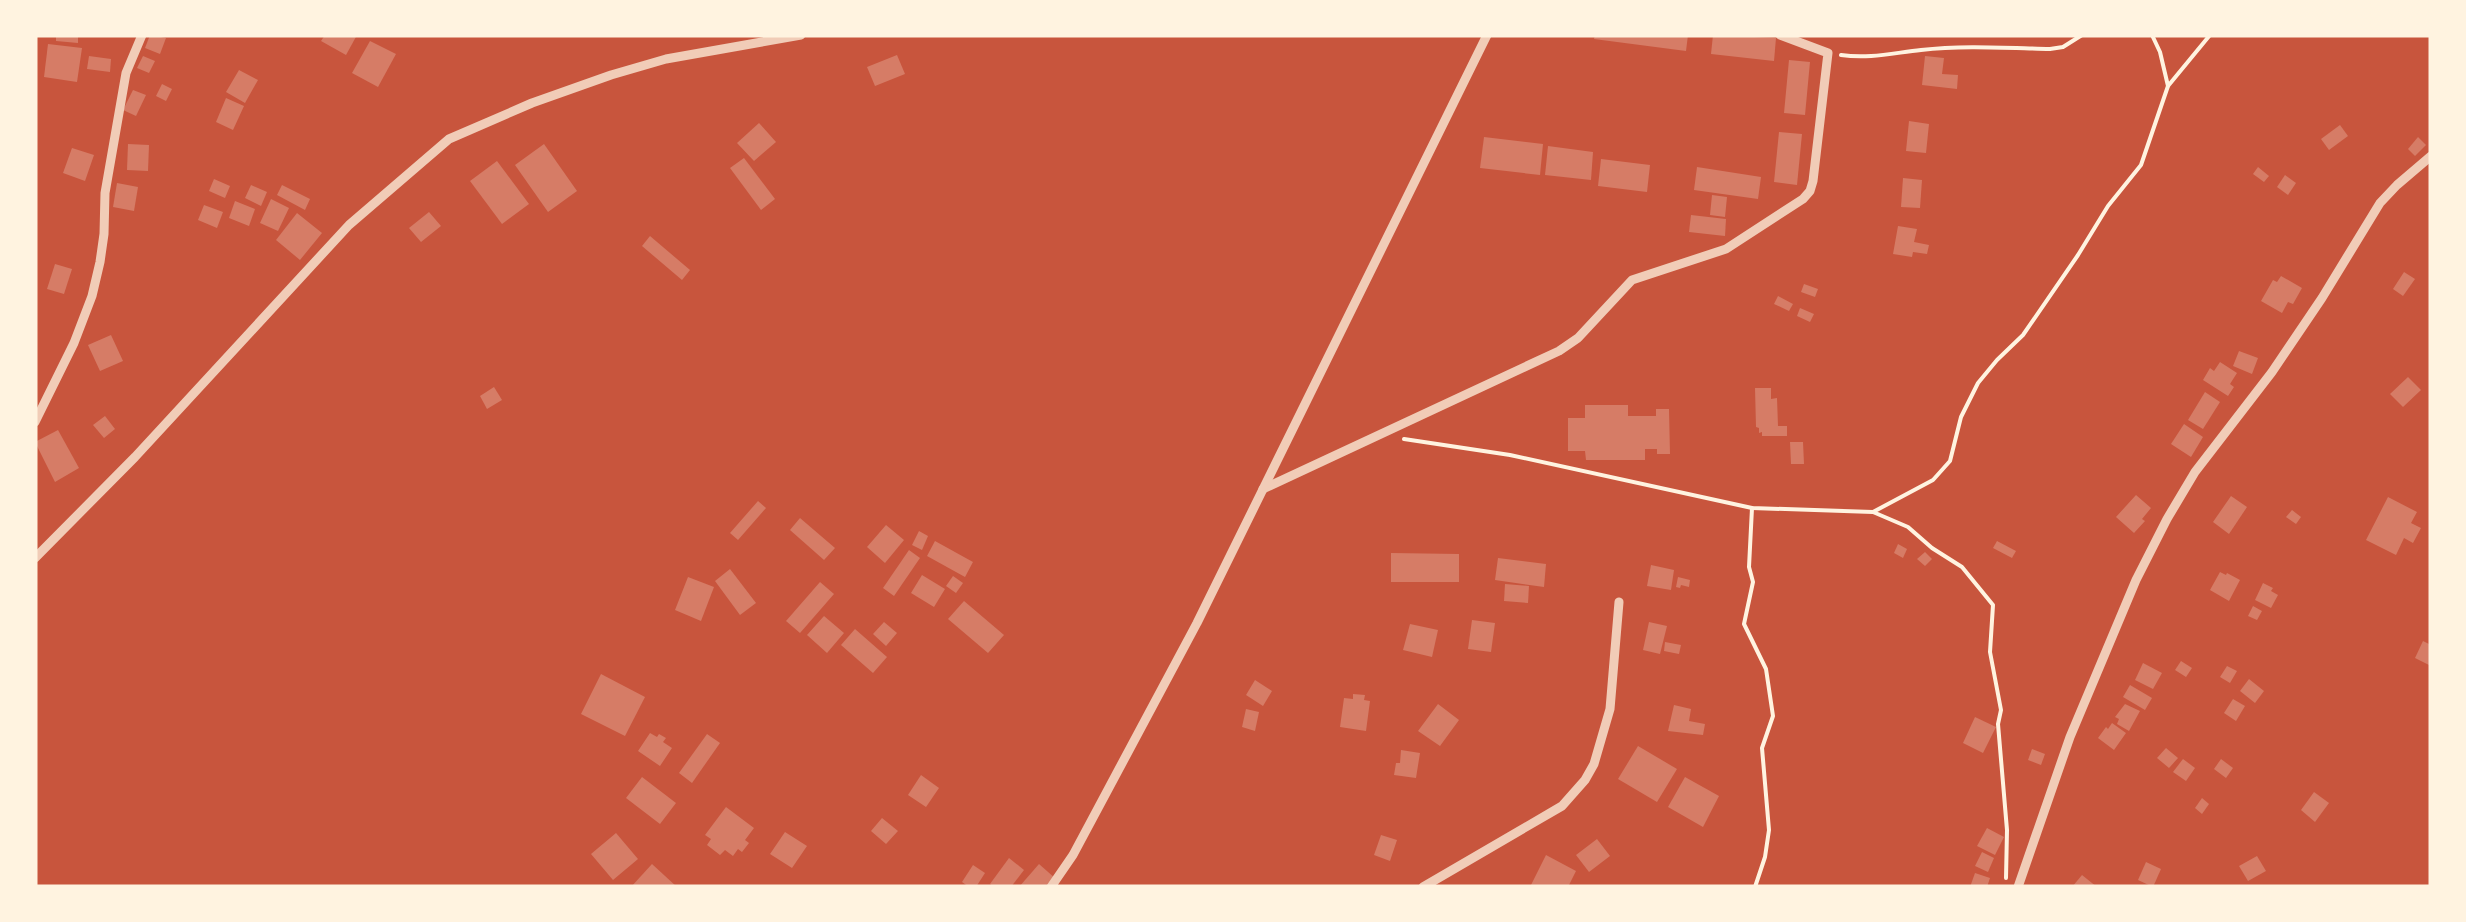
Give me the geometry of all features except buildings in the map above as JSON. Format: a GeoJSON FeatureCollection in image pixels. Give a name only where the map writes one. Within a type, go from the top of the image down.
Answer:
{"type":"FeatureCollection","features":[{"type":"Feature","properties":{"kind":"street"},"geometry":{"type":"LineString","coordinates":[[35,422],[92,296],[126,74],[142,35]]}},
{"type":"Feature","properties":{"kind":"street"},"geometry":{"type":"LineString","coordinates":[[35,558],[349,225],[450,139],[532,103],[611,75],[666,59],[801,35]]}},
{"type":"Feature","properties":{"kind":"street"},"geometry":{"type":"LineString","coordinates":[[1051,887],[1073,855],[1188,640],[1488,35]]}},
{"type":"Feature","properties":{"kind":"street"},"geometry":{"type":"LineString","coordinates":[[1264,489],[1559,351],[1578,338],[1632,280],[1726,248],[1803,199],[1813,180],[1828,53],[1780,35]]}},
{"type":"Feature","properties":{"kind":"street"},"geometry":{"type":"LineString","coordinates":[[2018,887],[2070,737],[2130,594],[2167,519],[2195,472],[2272,372],[2380,204],[2431,156]]}},
{"type":"Feature","properties":{"kind":"street"},"geometry":{"type":"LineString","coordinates":[[1423,887],[1562,806],[1585,780],[1594,764],[1610,710],[1619,602]]}},
{"type":"Feature","properties":{"kind":"path"},"geometry":{"type":"LineString","coordinates":[[1828,53],[1855,57],[1960,48],[2050,49],[2063,47],[2082,35]]}},
{"type":"Feature","properties":{"kind":"path"},"geometry":{"type":"LineString","coordinates":[[2152,35],[2168,86]]}},
{"type":"Feature","properties":{"kind":"path"},"geometry":{"type":"LineString","coordinates":[[1873,512],[1933,480],[1950,462],[1961,416],[1978,384],[2022,335],[2108,206],[2141,165],[2168,86],[2210,35]]}},
{"type":"Feature","properties":{"kind":"path"},"geometry":{"type":"LineString","coordinates":[[1379,435],[1510,455],[1752,508],[1873,512],[1908,527],[1962,567],[1993,605],[1990,652],[2001,710],[1998,724],[2007,830],[2006,887]]}},
{"type":"Feature","properties":{"kind":"path"},"geometry":{"type":"LineString","coordinates":[[1752,508],[1749,567],[1753,582],[1744,624],[1766,669],[1773,716],[1762,748],[1769,830],[1755,887]]}}]}
